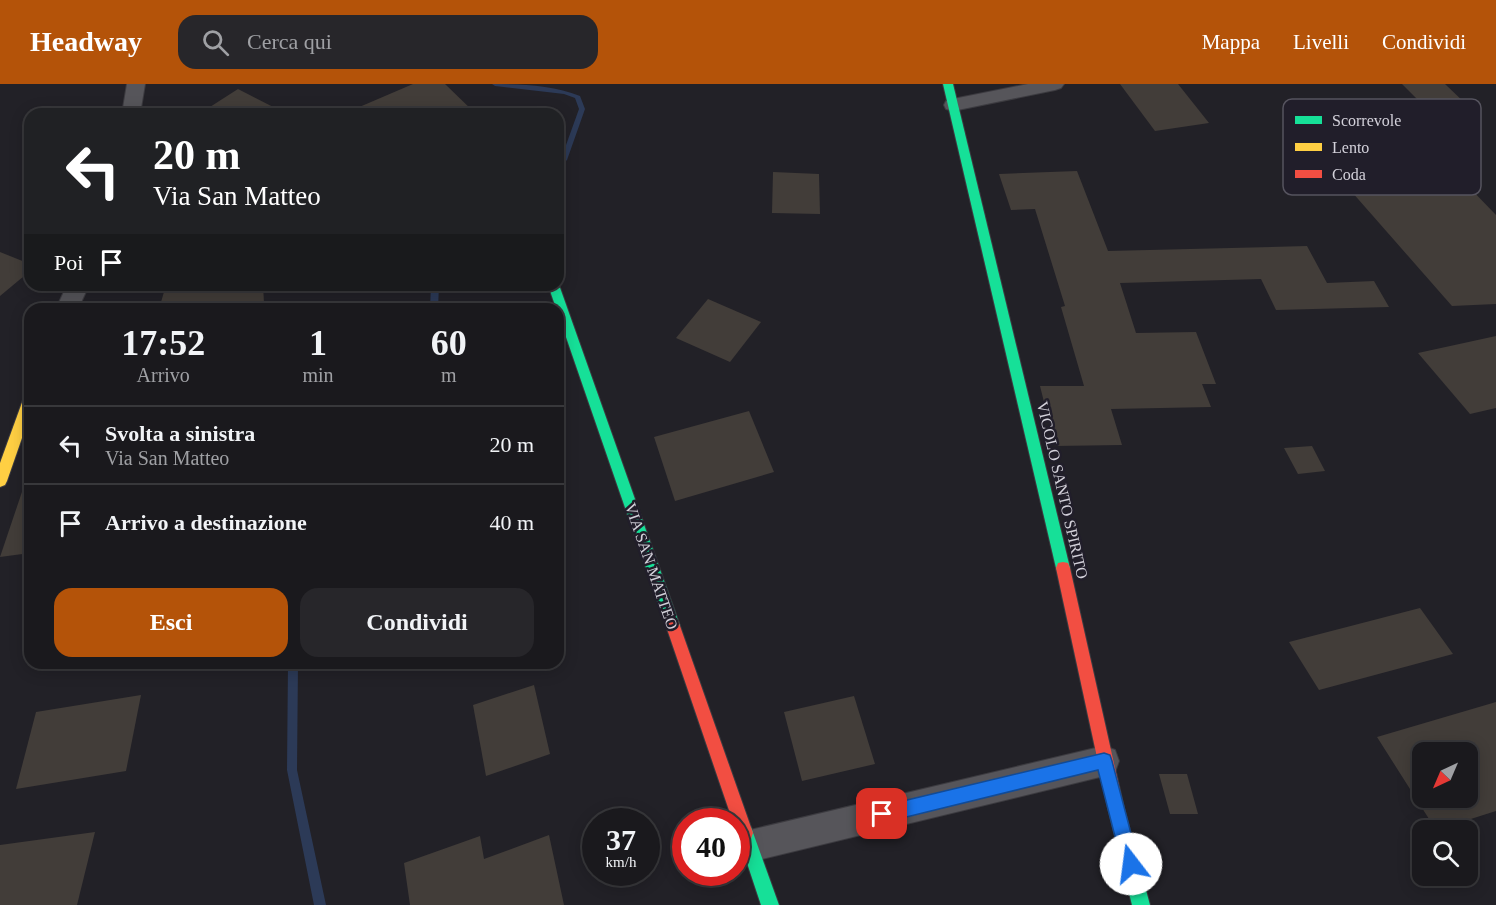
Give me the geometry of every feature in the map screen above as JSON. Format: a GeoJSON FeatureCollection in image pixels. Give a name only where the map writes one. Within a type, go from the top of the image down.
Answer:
{"type":"FeatureCollection","features":[{"type":"Feature","properties":{"kind":"street"},"geometry":{"type":"LineString","coordinates":[[132,108],[136,84]]}},
{"type":"Feature","properties":{"kind":"street","name":"VICOLO SANTO SPIRITO"},"geometry":{"type":"LineString","coordinates":[[948,84],[972,191],[1036,442],[1104,761],[1141,905]]}},
{"type":"Feature","properties":{"kind":"street"},"geometry":{"type":"LineString","coordinates":[[953,105],[1055,84]]}},
{"type":"Feature","properties":{"kind":"street","name":"VIA SAN MATTEO"},"geometry":{"type":"LineString","coordinates":[[564,314],[737,808]]}},
{"type":"Feature","properties":{"kind":"street"},"geometry":{"type":"LineString","coordinates":[[0,481],[24,414]]}},
{"type":"Feature","properties":{"kind":"street"},"geometry":{"type":"LineString","coordinates":[[750,846],[1104,761]]}},
{"type":"Feature","properties":{"kind":"street","name":"VIA SAN MATTEO"},"geometry":{"type":"LineString","coordinates":[[750,846],[770,905]]}},
{"type":"Feature","properties":{"kind":"building"},"geometry":{"type":"Polygon","coordinates":[[[413,84],[445,84],[470,108],[357,108],[413,84]]]}},
{"type":"Feature","properties":{"kind":"building"},"geometry":{"type":"Polygon","coordinates":[[[1120,84],[1178,84],[1209,123],[1155,131],[1120,84]]]}},
{"type":"Feature","properties":{"kind":"building"},"geometry":{"type":"Polygon","coordinates":[[[1402,84],[1445,84],[1461,99],[1417,99],[1402,84]]]}},
{"type":"Feature","properties":{"kind":"building"},"geometry":{"type":"Polygon","coordinates":[[[238,89],[275,108],[208,108],[238,89]]]}},
{"type":"Feature","properties":{"kind":"building"},"geometry":{"type":"Polygon","coordinates":[[[1077,171],[1108,251],[1307,246],[1327,283],[1374,281],[1389,307],[1276,310],[1261,279],[1120,283],[1136,333],[1196,332],[1216,384],[1202,384],[1211,407],[1111,409],[1122,445],[1055,446],[1040,386],[1084,386],[1061,307],[1065,306],[1035,209],[1011,210],[999,174],[1077,171]]]}},
{"type":"Feature","properties":{"kind":"building"},"geometry":{"type":"Polygon","coordinates":[[[773,172],[819,174],[820,214],[772,213],[773,172]]]}},
{"type":"Feature","properties":{"kind":"building"},"geometry":{"type":"Polygon","coordinates":[[[1355,195],[1477,195],[1496,215],[1496,304],[1452,306],[1355,195]]]}},
{"type":"Feature","properties":{"kind":"building"},"geometry":{"type":"Polygon","coordinates":[[[0,252],[24,262],[24,276],[0,296],[0,252]]]}},
{"type":"Feature","properties":{"kind":"building"},"geometry":{"type":"Polygon","coordinates":[[[164,291],[263,291],[264,303],[161,303],[164,291]]]}},
{"type":"Feature","properties":{"kind":"building"},"geometry":{"type":"Polygon","coordinates":[[[708,299],[761,322],[730,362],[676,338],[708,299]]]}},
{"type":"Feature","properties":{"kind":"building"},"geometry":{"type":"Polygon","coordinates":[[[1496,336],[1496,408],[1470,414],[1418,353],[1496,336]]]}},
{"type":"Feature","properties":{"kind":"building"},"geometry":{"type":"Polygon","coordinates":[[[749,411],[774,472],[675,501],[654,437],[749,411]]]}},
{"type":"Feature","properties":{"kind":"building"},"geometry":{"type":"Polygon","coordinates":[[[1312,446],[1325,471],[1298,474],[1284,448],[1312,446]]]}},
{"type":"Feature","properties":{"kind":"building"},"geometry":{"type":"Polygon","coordinates":[[[24,486],[24,554],[0,557],[24,486]]]}},
{"type":"Feature","properties":{"kind":"building"},"geometry":{"type":"Polygon","coordinates":[[[1420,608],[1453,654],[1319,690],[1289,642],[1420,608]]]}},
{"type":"Feature","properties":{"kind":"building"},"geometry":{"type":"Polygon","coordinates":[[[534,685],[550,754],[486,776],[473,705],[534,685]]]}},
{"type":"Feature","properties":{"kind":"building"},"geometry":{"type":"Polygon","coordinates":[[[141,695],[126,771],[16,789],[36,712],[141,695]]]}},
{"type":"Feature","properties":{"kind":"building"},"geometry":{"type":"Polygon","coordinates":[[[854,696],[875,764],[802,781],[784,712],[854,696]]]}},
{"type":"Feature","properties":{"kind":"building"},"geometry":{"type":"Polygon","coordinates":[[[1496,702],[1496,811],[1468,820],[1430,820],[1422,808],[1478,808],[1478,742],[1412,742],[1412,792],[1377,737],[1496,702]]]}},
{"type":"Feature","properties":{"kind":"building"},"geometry":{"type":"Polygon","coordinates":[[[1159,774],[1187,774],[1198,814],[1170,814],[1159,774]]]}},
{"type":"Feature","properties":{"kind":"building"},"geometry":{"type":"Polygon","coordinates":[[[95,832],[77,905],[0,905],[0,845],[95,832]]]}},
{"type":"Feature","properties":{"kind":"building"},"geometry":{"type":"Polygon","coordinates":[[[549,835],[564,905],[410,905],[404,863],[480,836],[484,859],[549,835]]]}},
{"type":"Feature","properties":{"kind":"waterway"},"geometry":{"type":"LineString","coordinates":[[495,84],[565,92],[578,97],[582,109],[564,160]]}},
{"type":"Feature","properties":{"kind":"waterway"},"geometry":{"type":"LineString","coordinates":[[434,303],[435,291]]}},
{"type":"Feature","properties":{"kind":"waterway"},"geometry":{"type":"LineString","coordinates":[[293,669],[292,770],[320,905]]}},
{"type":"Feature","properties":{"kind":"traffic: fast"},"geometry":{"type":"LineString","coordinates":[[948,84],[1063,568]]}},
{"type":"Feature","properties":{"kind":"traffic: fast"},"geometry":{"type":"LineString","coordinates":[[556,291],[560,303]]}},
{"type":"Feature","properties":{"kind":"traffic: fast"},"geometry":{"type":"LineString","coordinates":[[564,314],[673,626]]}},
{"type":"Feature","properties":{"kind":"traffic: fast"},"geometry":{"type":"LineString","coordinates":[[1116,808],[1141,905]]}},
{"type":"Feature","properties":{"kind":"traffic: fast"},"geometry":{"type":"LineString","coordinates":[[750,847],[770,905]]}},
{"type":"Feature","properties":{"kind":"traffic: slow"},"geometry":{"type":"LineString","coordinates":[[0,481],[24,414]]}},
{"type":"Feature","properties":{"kind":"traffic: jam"},"geometry":{"type":"LineString","coordinates":[[1063,568],[1116,808]]}},
{"type":"Feature","properties":{"kind":"traffic: jam"},"geometry":{"type":"LineString","coordinates":[[673,626],[736,808]]}},
{"type":"Feature","properties":{"kind":"route"},"geometry":{"type":"LineString","coordinates":[[882,814],[1104,761],[1131,864]]}}]}
